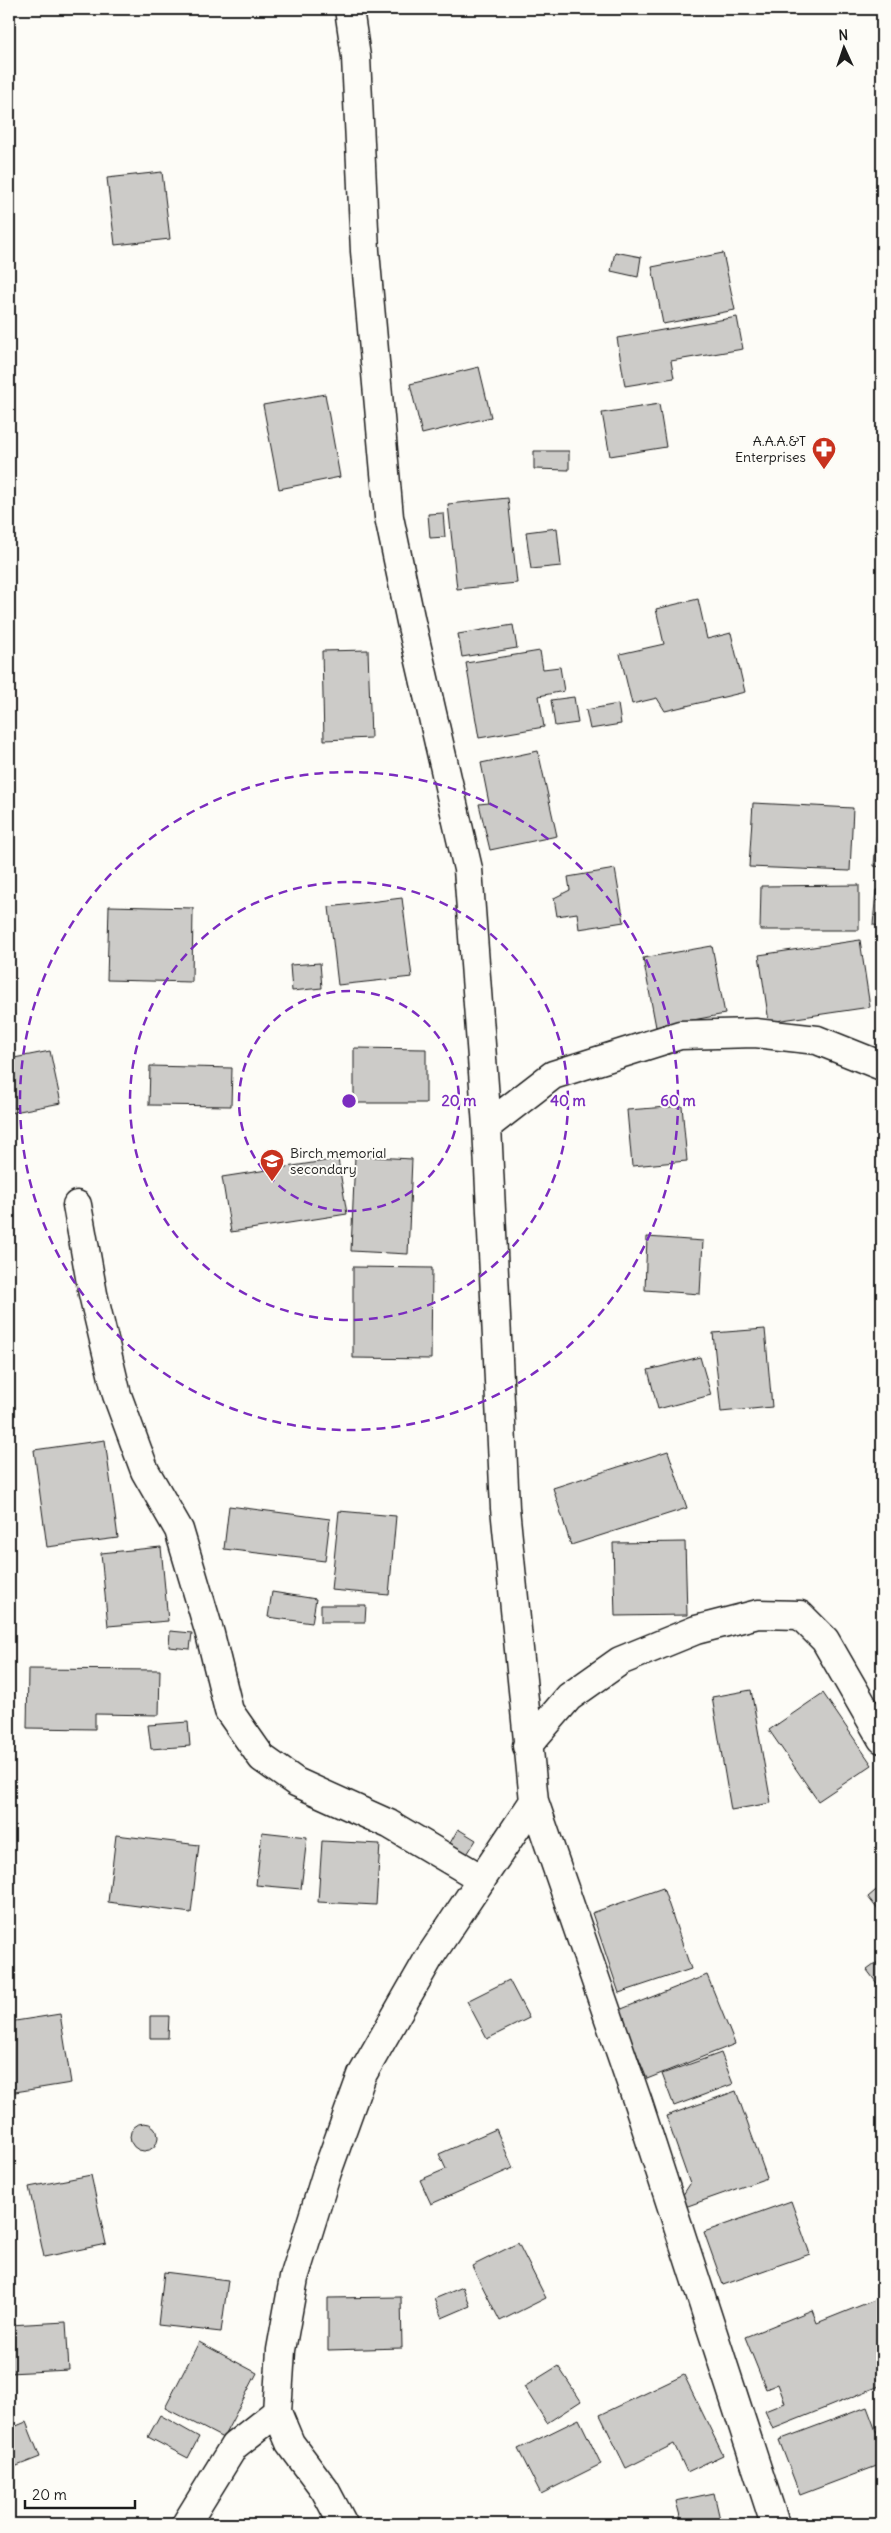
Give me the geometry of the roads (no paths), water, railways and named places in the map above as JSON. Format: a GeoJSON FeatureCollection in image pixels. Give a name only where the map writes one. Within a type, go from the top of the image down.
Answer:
{"type":"FeatureCollection","features":[{"type":"Feature","properties":{"kind":"street"},"geometry":{"type":"LineString","coordinates":[[349,9],[356,57],[365,251],[389,517],[411,622],[468,869],[487,1126],[505,1508],[527,1746],[534,1800],[638,2103],[741,2425],[775,2524]]}},
{"type":"Feature","properties":{"kind":"street"},"geometry":{"type":"LineString","coordinates":[[487,1126],[553,1075],[680,1035],[755,1033],[817,1040],[882,1066]]}},
{"type":"Feature","properties":{"kind":"street"},"geometry":{"type":"LineString","coordinates":[[77,1205],[93,1294],[117,1395],[145,1471],[179,1530],[210,1634],[229,1711],[262,1758],[296,1782],[389,1824],[482,1879]]}},
{"type":"Feature","properties":{"kind":"street"},"geometry":{"type":"LineString","coordinates":[[527,1746],[569,1697],[620,1661],[696,1630],[758,1614],[800,1615],[825,1640],[882,1739]]}},
{"type":"Feature","properties":{"kind":"street"},"geometry":{"type":"LineString","coordinates":[[343,2524],[325,2490],[290,2443],[277,2412],[281,2350],[294,2278],[327,2172],[362,2075],[429,1958],[534,1800]]}},
{"type":"Feature","properties":{"kind":"street"},"geometry":{"type":"LineString","coordinates":[[186,2524],[234,2446],[277,2412]]}},
{"type":"Feature","properties":{"kind":"place","name":"A.A.A.&T Enterprises"},"geometry":{"type":"Point","coordinates":[824,470]}},
{"type":"Feature","properties":{"kind":"place","name":"Birch memorial secondary"},"geometry":{"type":"Point","coordinates":[272,1182]}}]}
